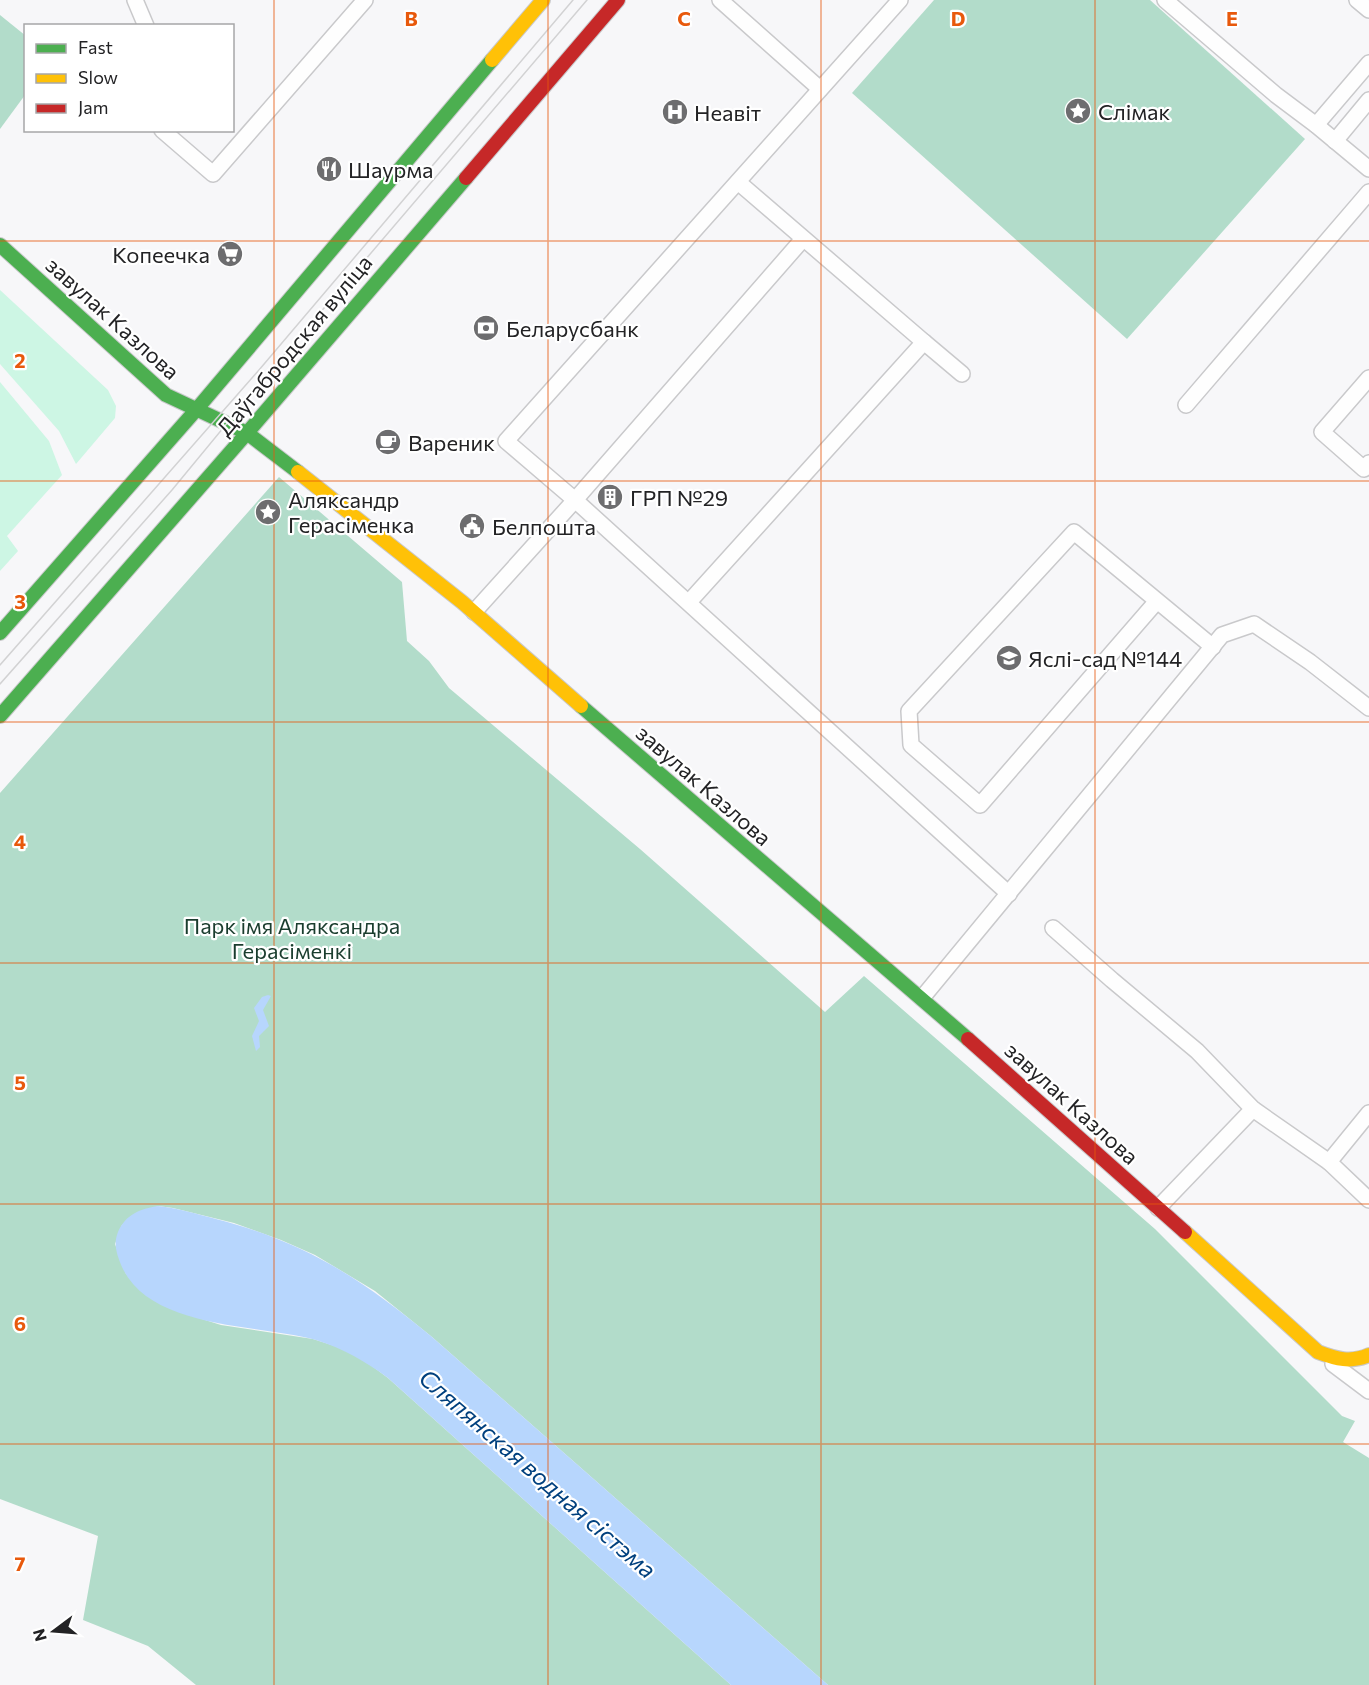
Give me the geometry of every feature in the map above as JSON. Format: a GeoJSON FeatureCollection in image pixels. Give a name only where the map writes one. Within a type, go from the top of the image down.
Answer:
{"type":"FeatureCollection","features":[{"type":"Feature","properties":{"kind":"main road","name":"Даўгабродская вуліца"},"geometry":{"type":"LineString","coordinates":[[0,633],[196,410],[543,0]]}},
{"type":"Feature","properties":{"kind":"main road","name":"Даўгабродская вуліца"},"geometry":{"type":"LineString","coordinates":[[0,716],[247,433],[618,0]]}},
{"type":"Feature","properties":{"kind":"main road","name":"завулак Казлова"},"geometry":{"type":"LineString","coordinates":[[0,244],[166,395],[247,433],[474,612],[922,998],[1318,1353],[1343,1361],[1353,1361],[1369,1355]]}},
{"type":"Feature","properties":{"kind":"lane"},"geometry":{"type":"LineString","coordinates":[[135,0],[145,24]]}},
{"type":"Feature","properties":{"kind":"lane"},"geometry":{"type":"LineString","coordinates":[[164,132],[213,174],[364,0]]}},
{"type":"Feature","properties":{"kind":"lane"},"geometry":{"type":"LineString","coordinates":[[720,0],[820,89]]}},
{"type":"Feature","properties":{"kind":"lane"},"geometry":{"type":"LineString","coordinates":[[900,0],[506,441],[576,500],[1009,894]]}},
{"type":"Feature","properties":{"kind":"lane"},"geometry":{"type":"LineString","coordinates":[[1165,0],[1276,95],[1369,169]]}},
{"type":"Feature","properties":{"kind":"lane"},"geometry":{"type":"LineString","coordinates":[[1357,0],[1369,10]]}},
{"type":"Feature","properties":{"kind":"lane"},"geometry":{"type":"LineString","coordinates":[[1316,125],[1369,63]]}},
{"type":"Feature","properties":{"kind":"lane"},"geometry":{"type":"LineString","coordinates":[[1335,141],[1369,100]]}},
{"type":"Feature","properties":{"kind":"lane"},"geometry":{"type":"LineString","coordinates":[[738,182],[962,374]]}},
{"type":"Feature","properties":{"kind":"lane"},"geometry":{"type":"LineString","coordinates":[[1186,405],[1369,192]]}},
{"type":"Feature","properties":{"kind":"lane"},"geometry":{"type":"LineString","coordinates":[[474,612],[576,500],[803,238]]}},
{"type":"Feature","properties":{"kind":"lane"},"geometry":{"type":"LineString","coordinates":[[689,602],[924,342]]}},
{"type":"Feature","properties":{"kind":"lane"},"geometry":{"type":"LineString","coordinates":[[1369,378],[1322,432],[1364,469],[1369,463]]}},
{"type":"Feature","properties":{"kind":"lane"},"geometry":{"type":"LineString","coordinates":[[1157,601],[980,805],[910,745],[909,711],[1074,532],[1213,647]]}},
{"type":"Feature","properties":{"kind":"lane"},"geometry":{"type":"LineString","coordinates":[[922,998],[1222,635],[1254,624],[1310,662],[1369,708]]}},
{"type":"Feature","properties":{"kind":"lane"},"geometry":{"type":"LineString","coordinates":[[1053,928],[1197,1051],[1254,1109],[1329,1162],[1369,1200]]}},
{"type":"Feature","properties":{"kind":"lane"},"geometry":{"type":"LineString","coordinates":[[1158,1208],[1254,1109]]}},
{"type":"Feature","properties":{"kind":"lane"},"geometry":{"type":"LineString","coordinates":[[1329,1162],[1369,1113]]}},
{"type":"Feature","properties":{"kind":"lane"},"geometry":{"type":"LineString","coordinates":[[1318,1353],[1369,1391]]}},
{"type":"Feature","properties":{"kind":"green space"},"geometry":{"type":"Polygon","coordinates":[[[934,0],[1150,0],[1305,139],[1127,339],[852,93],[934,0]]]}},
{"type":"Feature","properties":{"kind":"green space"},"geometry":{"type":"Polygon","coordinates":[[[0,15],[24,34],[24,96],[0,129],[0,15]]]}},
{"type":"Feature","properties":{"kind":"green space"},"geometry":{"type":"Polygon","coordinates":[[[0,290],[108,390],[116,406],[115,418],[76,464],[59,431],[0,364],[0,290]]]}},
{"type":"Feature","properties":{"kind":"green space"},"geometry":{"type":"Polygon","coordinates":[[[0,382],[49,441],[62,475],[7,536],[18,551],[0,571],[0,382]]]}},
{"type":"Feature","properties":{"kind":"green space","name":"Парк імя Аляксандра Герасіменкі"},"geometry":{"type":"Polygon","coordinates":[[[279,477],[402,582],[407,641],[429,661],[449,688],[640,849],[825,1012],[864,976],[1155,1229],[1342,1416],[1355,1421],[1343,1442],[1369,1458],[1369,1685],[828,1685],[432,1337],[375,1291],[315,1255],[281,1240],[234,1223],[158,1206],[122,1225],[115,1244],[126,1274],[202,1319],[221,1325],[313,1339],[341,1348],[364,1360],[388,1378],[731,1685],[196,1685],[148,1646],[83,1620],[98,1536],[0,1499],[0,793],[279,477]]]}},
{"type":"Feature","properties":{"kind":"water"},"geometry":{"type":"Polygon","coordinates":[[[271,996],[263,1010],[269,1026],[259,1036],[260,1047],[256,1051],[252,1036],[259,1021],[254,1008],[262,997],[271,996]]]}},
{"type":"Feature","properties":{"kind":"water","name":"Сляпянская водная сістэма"},"geometry":{"type":"Polygon","coordinates":[[[158,1206],[216,1219],[277,1239],[331,1265],[381,1297],[432,1337],[828,1685],[731,1685],[388,1378],[345,1351],[316,1340],[181,1314],[157,1303],[136,1288],[122,1267],[117,1254],[118,1232],[129,1217],[145,1209],[158,1206]]]}},
{"type":"Feature","properties":{"kind":"tram line"},"geometry":{"type":"LineString","coordinates":[[0,665],[259,370],[573,0]]}},
{"type":"Feature","properties":{"kind":"tram line"},"geometry":{"type":"LineString","coordinates":[[0,684],[172,490],[266,376],[587,0]]}},
{"type":"Feature","properties":{"kind":"traffic: fast"},"geometry":{"type":"LineString","coordinates":[[0,633],[196,410],[492,60]]}},
{"type":"Feature","properties":{"kind":"traffic: fast"},"geometry":{"type":"LineString","coordinates":[[0,716],[466,178]]}},
{"type":"Feature","properties":{"kind":"traffic: fast"},"geometry":{"type":"LineString","coordinates":[[0,245],[166,395],[247,433],[298,472]]}},
{"type":"Feature","properties":{"kind":"traffic: fast"},"geometry":{"type":"LineString","coordinates":[[581,706],[968,1039]]}},
{"type":"Feature","properties":{"kind":"traffic: slow"},"geometry":{"type":"LineString","coordinates":[[492,60],[543,0]]}},
{"type":"Feature","properties":{"kind":"traffic: slow"},"geometry":{"type":"LineString","coordinates":[[298,472],[462,602],[581,706]]}},
{"type":"Feature","properties":{"kind":"traffic: slow"},"geometry":{"type":"LineString","coordinates":[[1185,1232],[1318,1352],[1344,1359],[1356,1359],[1369,1355]]}},
{"type":"Feature","properties":{"kind":"traffic: jam"},"geometry":{"type":"LineString","coordinates":[[466,178],[618,0]]}},
{"type":"Feature","properties":{"kind":"traffic: jam"},"geometry":{"type":"LineString","coordinates":[[968,1039],[1185,1232]]}},
{"type":"Feature","properties":{"kind":"place","name":"Слімак"},"geometry":{"type":"Point","coordinates":[1078,111]}},
{"type":"Feature","properties":{"kind":"place","name":"Неавіт"},"geometry":{"type":"Point","coordinates":[675,112]}},
{"type":"Feature","properties":{"kind":"place","name":"Шаурма"},"geometry":{"type":"Point","coordinates":[329,169]}},
{"type":"Feature","properties":{"kind":"place","name":"Копеечка"},"geometry":{"type":"Point","coordinates":[230,254]}},
{"type":"Feature","properties":{"kind":"place","name":"Беларусбанк"},"geometry":{"type":"Point","coordinates":[486,328]}},
{"type":"Feature","properties":{"kind":"place","name":"Вареник"},"geometry":{"type":"Point","coordinates":[388,442]}},
{"type":"Feature","properties":{"kind":"place","name":"ГРП №29"},"geometry":{"type":"Point","coordinates":[610,497]}},
{"type":"Feature","properties":{"kind":"place","name":"Аляксандр Герасіменка"},"geometry":{"type":"Point","coordinates":[268,512]}},
{"type":"Feature","properties":{"kind":"place","name":"Белпошта"},"geometry":{"type":"Point","coordinates":[472,526]}},
{"type":"Feature","properties":{"kind":"place","name":"Яслі-сад №144"},"geometry":{"type":"Point","coordinates":[1009,658]}}]}
